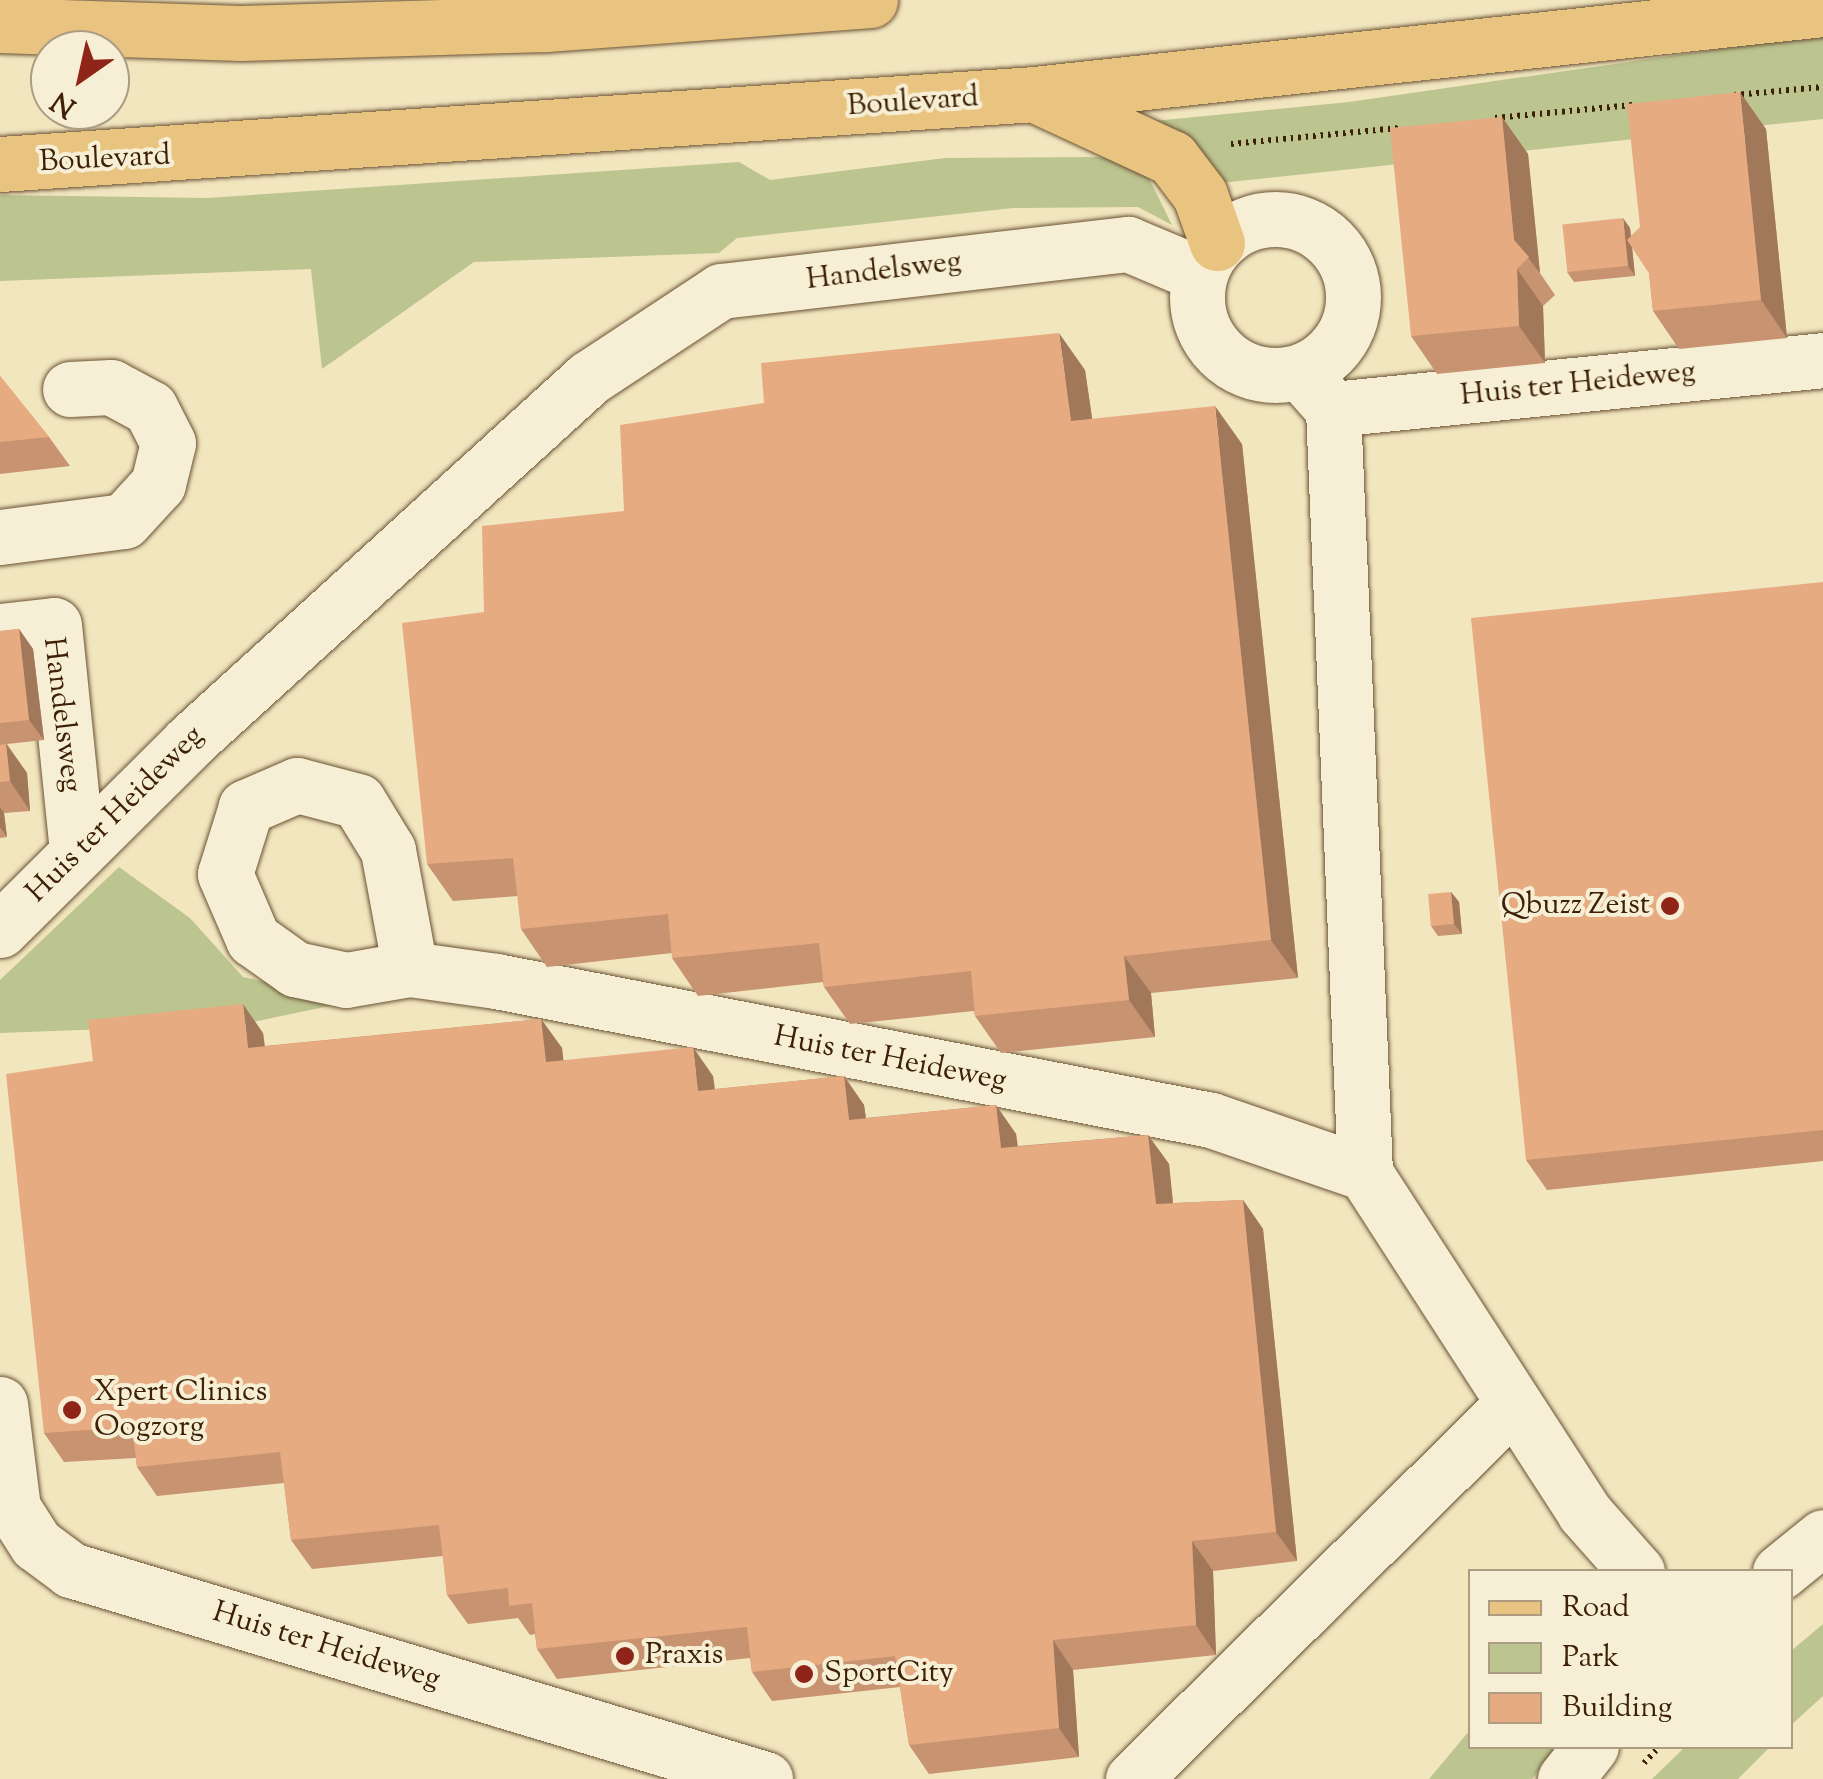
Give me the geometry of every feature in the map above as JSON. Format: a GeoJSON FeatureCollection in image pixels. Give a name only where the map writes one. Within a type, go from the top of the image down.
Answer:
{"type":"FeatureCollection","features":[{"type":"Feature","properties":{"kind":"main road"},"geometry":{"type":"LineString","coordinates":[[0,25],[241,33],[546,24],[870,0]]}},
{"type":"Feature","properties":{"kind":"main road","name":"Boulevard"},"geometry":{"type":"LineString","coordinates":[[0,164],[1034,94],[1823,8]]}},
{"type":"Feature","properties":{"kind":"main road"},"geometry":{"type":"LineString","coordinates":[[1034,94],[1172,158],[1208,258]]}},
{"type":"Feature","properties":{"kind":"street"},"geometry":{"type":"LineString","coordinates":[[115,0],[241,33]]}},
{"type":"Feature","properties":{"kind":"street"},"geometry":{"type":"LineString","coordinates":[[1317,390],[1229,362],[1200,323],[1208,258],[1262,218],[1289,219],[1333,243],[1354,291],[1351,317],[1317,390],[1365,1173],[1512,1405],[1634,1569]]}},
{"type":"Feature","properties":{"kind":"street","name":"Handelsweg"},"geometry":{"type":"LineString","coordinates":[[589,378],[721,291],[1128,244],[1208,258]]}},
{"type":"Feature","properties":{"kind":"street","name":"Huis ter Heideweg"},"geometry":{"type":"LineString","coordinates":[[1317,390],[1823,360]]}},
{"type":"Feature","properties":{"kind":"street","name":"Huis ter Heideweg"},"geometry":{"type":"LineString","coordinates":[[0,930],[19,882],[77,854],[589,378]]}},
{"type":"Feature","properties":{"kind":"street"},"geometry":{"type":"LineString","coordinates":[[0,538],[124,521],[158,484],[168,443],[150,408],[110,388],[70,389]]}},
{"type":"Feature","properties":{"kind":"street","name":"Handelsweg"},"geometry":{"type":"LineString","coordinates":[[0,630],[54,625],[77,854]]}},
{"type":"Feature","properties":{"kind":"street","name":"Huis ter Heideweg"},"geometry":{"type":"LineString","coordinates":[[410,968],[1211,1120],[1365,1173]]}},
{"type":"Feature","properties":{"kind":"street","name":"Huis ter Heideweg"},"geometry":{"type":"LineString","coordinates":[[0,1404],[13,1508],[36,1544],[70,1570],[711,1772],[765,1779]]}},
{"type":"Feature","properties":{"kind":"street"},"geometry":{"type":"LineString","coordinates":[[1133,1779],[1512,1405]]}},
{"type":"Feature","properties":{"kind":"street"},"geometry":{"type":"LineString","coordinates":[[1784,1569],[1823,1538]]}},
{"type":"Feature","properties":{"kind":"street"},"geometry":{"type":"LineString","coordinates":[[1565,1779],[1589,1749]]}},
{"type":"Feature","properties":{"kind":"path"},"geometry":{"type":"LineString","coordinates":[[1724,96],[1823,86]]}},
{"type":"Feature","properties":{"kind":"path"},"geometry":{"type":"LineString","coordinates":[[1488,119],[1646,104]]}},
{"type":"Feature","properties":{"kind":"path"},"geometry":{"type":"LineString","coordinates":[[1172,158],[1409,127]]}},
{"type":"Feature","properties":{"kind":"green space"},"geometry":{"type":"Polygon","coordinates":[[[1823,34],[1823,119],[1220,183],[1198,149],[1113,125],[1349,102],[1823,34]]]}},
{"type":"Feature","properties":{"kind":"green space"},"geometry":{"type":"Polygon","coordinates":[[[1101,157],[1146,172],[1172,225],[1138,207],[1013,208],[737,238],[719,253],[474,262],[322,369],[311,269],[0,281],[0,195],[207,198],[739,162],[770,180],[945,158],[1101,157]]]}},
{"type":"Feature","properties":{"kind":"green space"},"geometry":{"type":"Polygon","coordinates":[[[119,867],[190,918],[243,977],[353,1001],[243,1024],[0,1033],[0,980],[119,867]]]}},
{"type":"Feature","properties":{"kind":"green space"},"geometry":{"type":"Polygon","coordinates":[[[1823,1624],[1823,1696],[1793,1723],[1793,1649],[1823,1624]]]}},
{"type":"Feature","properties":{"kind":"green space"},"geometry":{"type":"Polygon","coordinates":[[[1468,1732],[1468,1749],[1556,1749],[1532,1779],[1429,1779],[1468,1732]]]}},
{"type":"Feature","properties":{"kind":"green space"},"geometry":{"type":"Polygon","coordinates":[[[1682,1749],[1768,1749],[1738,1779],[1652,1779],[1682,1749]]]}},
{"type":"Feature","properties":{"kind":"building"},"geometry":{"type":"Polygon","coordinates":[[[1740,92],[1761,300],[1653,311],[1649,273],[1627,240],[1640,227],[1627,104],[1740,92]]]}},
{"type":"Feature","properties":{"kind":"building"},"geometry":{"type":"Polygon","coordinates":[[[1502,117],[1514,240],[1529,257],[1517,269],[1519,326],[1411,336],[1390,128],[1502,117]]]}},
{"type":"Feature","properties":{"kind":"building"},"geometry":{"type":"Polygon","coordinates":[[[1623,218],[1628,266],[1567,272],[1562,224],[1623,218]]]}},
{"type":"Feature","properties":{"kind":"building"},"geometry":{"type":"Polygon","coordinates":[[[1059,333],[1071,421],[1215,406],[1271,940],[1124,956],[1129,1000],[975,1016],[971,971],[824,987],[819,943],[672,958],[668,914],[521,929],[513,858],[427,864],[402,623],[484,612],[482,526],[624,511],[620,425],[764,403],[761,363],[1059,333]]]}},
{"type":"Feature","properties":{"kind":"building"},"geometry":{"type":"Polygon","coordinates":[[[0,376],[49,437],[0,442],[0,376]]]}},
{"type":"Feature","properties":{"kind":"building","name":"Qbuzz Zeist"},"geometry":{"type":"Polygon","coordinates":[[[1823,582],[1823,1130],[1526,1160],[1471,618],[1823,582]]]}},
{"type":"Feature","properties":{"kind":"building"},"geometry":{"type":"Polygon","coordinates":[[[19,629],[29,720],[0,723],[0,631],[19,629]]]}},
{"type":"Feature","properties":{"kind":"building"},"geometry":{"type":"Polygon","coordinates":[[[6,744],[10,781],[0,782],[0,745],[6,744]]]}},
{"type":"Feature","properties":{"kind":"building"},"geometry":{"type":"Polygon","coordinates":[[[1451,892],[1454,924],[1431,926],[1428,894],[1451,892]]]}},
{"type":"Feature","properties":{"kind":"building"},"geometry":{"type":"Polygon","coordinates":[[[243,1004],[248,1048],[541,1019],[546,1062],[693,1047],[698,1091],[844,1076],[849,1120],[996,1105],[1001,1148],[1148,1135],[1156,1204],[1243,1200],[1276,1532],[1192,1541],[1196,1625],[1053,1640],[1059,1728],[909,1745],[895,1656],[752,1672],[747,1627],[537,1649],[532,1603],[509,1606],[508,1588],[447,1595],[439,1525],[291,1540],[280,1452],[137,1467],[132,1427],[44,1433],[6,1074],[93,1061],[88,1020],[243,1004]]]}},
{"type":"Feature","properties":{"kind":"place","name":"Qbuzz Zeist"},"geometry":{"type":"Point","coordinates":[1670,906]}},
{"type":"Feature","properties":{"kind":"place","name":"Xpert Clinics Oogzorg"},"geometry":{"type":"Point","coordinates":[72,1410]}},
{"type":"Feature","properties":{"kind":"place","name":"Praxis"},"geometry":{"type":"Point","coordinates":[625,1656]}},
{"type":"Feature","properties":{"kind":"place","name":"SportCity"},"geometry":{"type":"Point","coordinates":[804,1674]}}]}
